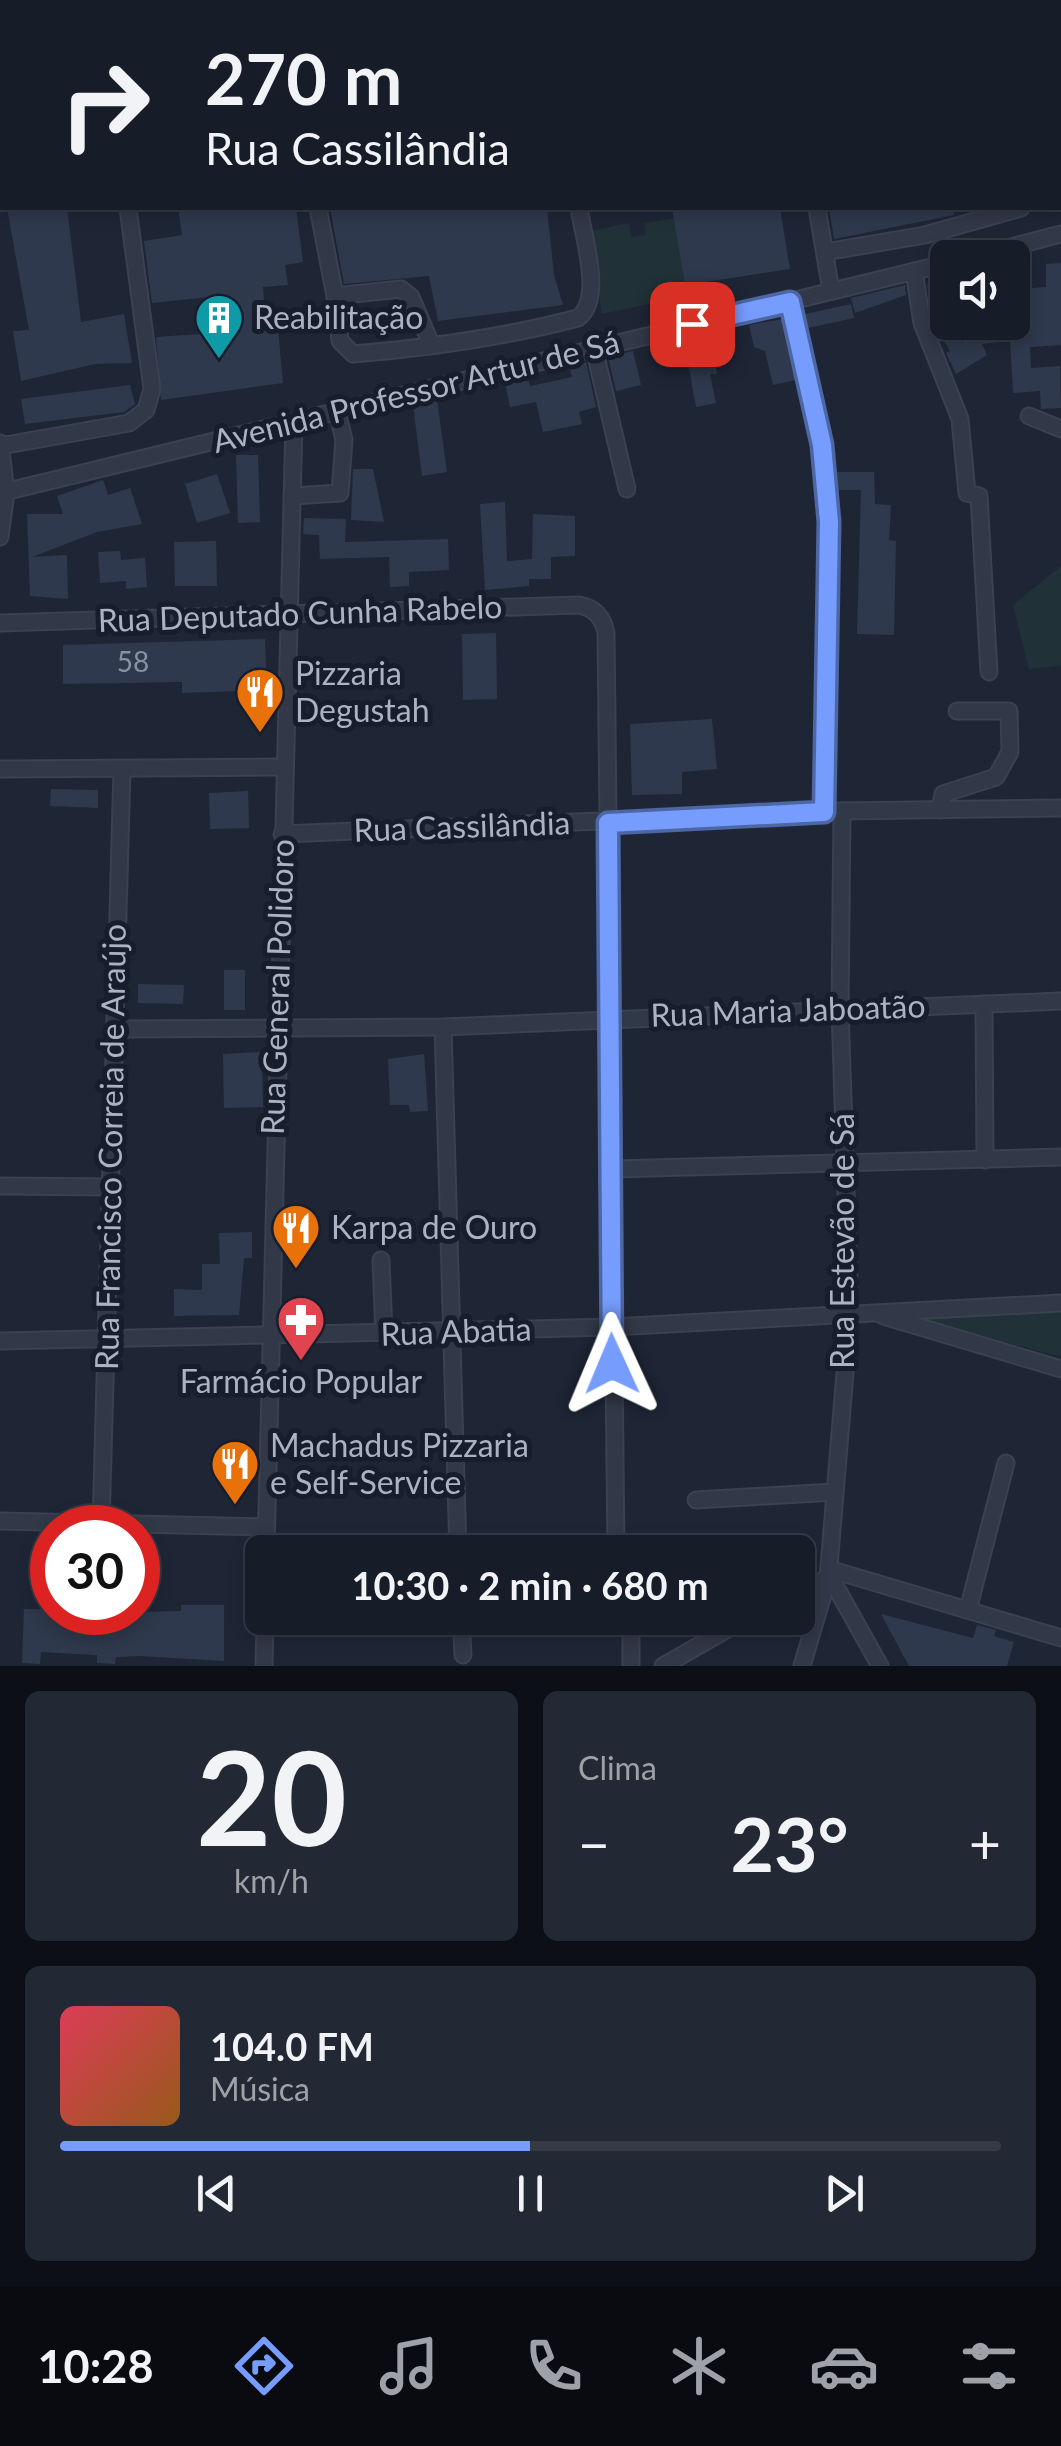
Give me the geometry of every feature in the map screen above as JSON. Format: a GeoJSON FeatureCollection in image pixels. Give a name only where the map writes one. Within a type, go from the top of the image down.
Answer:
{"type":"FeatureCollection","features":[{"type":"Feature","properties":{"kind":"street"},"geometry":{"type":"LineString","coordinates":[[0,537],[1,452],[129,422],[146,410],[152,390],[128,210]]}},
{"type":"Feature","properties":{"kind":"street"},"geometry":{"type":"LineString","coordinates":[[318,210],[340,341],[347,352],[432,344],[562,322],[586,312],[590,296],[579,210]]}},
{"type":"Feature","properties":{"kind":"street"},"geometry":{"type":"LineString","coordinates":[[818,210],[831,291]]}},
{"type":"Feature","properties":{"kind":"street"},"geometry":{"type":"LineString","coordinates":[[825,252],[926,236],[1014,210]]}},
{"type":"Feature","properties":{"kind":"street"},"geometry":{"type":"LineString","coordinates":[[1030,242],[1061,234]]}},
{"type":"Feature","properties":{"kind":"street","name":"Avenida Professor Artur de Sá"},"geometry":{"type":"LineString","coordinates":[[3,493],[930,267]]}},
{"type":"Feature","properties":{"kind":"street"},"geometry":{"type":"LineString","coordinates":[[914,271],[922,324],[952,390],[960,420],[967,493],[979,496],[989,672]]}},
{"type":"Feature","properties":{"kind":"street"},"geometry":{"type":"LineString","coordinates":[[335,296],[402,289],[411,296],[432,344]]}},
{"type":"Feature","properties":{"kind":"street"},"geometry":{"type":"LineString","coordinates":[[790,302],[822,445],[829,522],[824,812]]}},
{"type":"Feature","properties":{"kind":"street"},"geometry":{"type":"LineString","coordinates":[[594,348],[627,490]]}},
{"type":"Feature","properties":{"kind":"street"},"geometry":{"type":"LineString","coordinates":[[292,496],[340,493],[344,440],[336,411]]}},
{"type":"Feature","properties":{"kind":"street"},"geometry":{"type":"LineString","coordinates":[[1029,416],[1061,429]]}},
{"type":"Feature","properties":{"kind":"street","name":"Rua General Polidoro"},"geometry":{"type":"LineString","coordinates":[[266,1535],[294,422]]}},
{"type":"Feature","properties":{"kind":"street","name":"Rua Deputado Cunha Rabelo"},"geometry":{"type":"LineString","coordinates":[[0,622],[578,605],[597,613],[606,633],[608,823]]}},
{"type":"Feature","properties":{"kind":"street"},"geometry":{"type":"LineString","coordinates":[[940,810],[943,794],[996,777],[1010,752],[1010,711],[957,711]]}},
{"type":"Feature","properties":{"kind":"street"},"geometry":{"type":"LineString","coordinates":[[0,769],[284,767]]}},
{"type":"Feature","properties":{"kind":"street","name":"Rua Francisco Correia de Araújo"},"geometry":{"type":"LineString","coordinates":[[102,1505],[122,769]]}},
{"type":"Feature","properties":{"kind":"street","name":"Rua Cassilândia"},"geometry":{"type":"LineString","coordinates":[[282,834],[842,811],[1061,808]]}},
{"type":"Feature","properties":{"kind":"street","name":"Rua Estevão de Sá"},"geometry":{"type":"LineString","coordinates":[[802,1666],[828,1573],[850,1312],[840,1009],[842,811]]}},
{"type":"Feature","properties":{"kind":"street"},"geometry":{"type":"LineString","coordinates":[[608,823],[616,1535]]}},
{"type":"Feature","properties":{"kind":"street","name":"Rua Maria Jaboatão"},"geometry":{"type":"LineString","coordinates":[[115,1029],[443,1027],[1061,1000]]}},
{"type":"Feature","properties":{"kind":"street"},"geometry":{"type":"LineString","coordinates":[[984,1004],[986,1160]]}},
{"type":"Feature","properties":{"kind":"street"},"geometry":{"type":"LineString","coordinates":[[443,1027],[458,1535]]}},
{"type":"Feature","properties":{"kind":"street"},"geometry":{"type":"LineString","coordinates":[[614,1169],[1061,1157]]}},
{"type":"Feature","properties":{"kind":"street"},"geometry":{"type":"LineString","coordinates":[[0,1186],[113,1187]]}},
{"type":"Feature","properties":{"kind":"street"},"geometry":{"type":"LineString","coordinates":[[381,1260],[384,1334]]}},
{"type":"Feature","properties":{"kind":"street","name":"Rua Abatia"},"geometry":{"type":"LineString","coordinates":[[0,1341],[452,1332],[1061,1303]]}},
{"type":"Feature","properties":{"kind":"street"},"geometry":{"type":"LineString","coordinates":[[872,1313],[1061,1369]]}},
{"type":"Feature","properties":{"kind":"street"},"geometry":{"type":"LineString","coordinates":[[968,1610],[1006,1463]]}},
{"type":"Feature","properties":{"kind":"street"},"geometry":{"type":"LineString","coordinates":[[696,1500],[834,1492]]}},
{"type":"Feature","properties":{"kind":"street"},"geometry":{"type":"LineString","coordinates":[[0,1521],[30,1522]]}},
{"type":"Feature","properties":{"kind":"street"},"geometry":{"type":"LineString","coordinates":[[160,1526],[266,1527]]}},
{"type":"Feature","properties":{"kind":"street"},"geometry":{"type":"LineString","coordinates":[[828,1573],[880,1666]]}},
{"type":"Feature","properties":{"kind":"street"},"geometry":{"type":"LineString","coordinates":[[815,1581],[828,1573],[1061,1638]]}},
{"type":"Feature","properties":{"kind":"street"},"geometry":{"type":"LineString","coordinates":[[264,1666],[265,1635]]}},
{"type":"Feature","properties":{"kind":"street"},"geometry":{"type":"LineString","coordinates":[[462,1635],[463,1655]]}},
{"type":"Feature","properties":{"kind":"street"},"geometry":{"type":"LineString","coordinates":[[631,1635],[631,1666]]}},
{"type":"Feature","properties":{"kind":"street"},"geometry":{"type":"LineString","coordinates":[[662,1666],[717,1635]]}},
{"type":"Feature","properties":{"kind":"shaded area"},"geometry":{"type":"Polygon","coordinates":[[[674,218],[687,296],[602,314],[590,231],[629,223],[631,237],[646,235],[645,223],[674,218]]]}},
{"type":"Feature","properties":{"kind":"shaded area"},"geometry":{"type":"Polygon","coordinates":[[[1061,566],[1061,666],[1029,669],[1013,605],[1061,566]]]}},
{"type":"Feature","properties":{"kind":"shaded area"},"geometry":{"type":"Polygon","coordinates":[[[1061,1307],[1061,1357],[913,1317],[1061,1307]]]}},
{"type":"Feature","properties":{"kind":"building"},"geometry":{"type":"Polygon","coordinates":[[[7,210],[67,210],[81,322],[124,314],[132,363],[95,364],[21,381],[13,331],[29,330],[7,210]]]}},
{"type":"Feature","properties":{"kind":"building"},"geometry":{"type":"Polygon","coordinates":[[[178,210],[296,210],[303,262],[285,265],[288,285],[263,287],[266,329],[278,328],[283,383],[161,400],[156,337],[214,333],[209,297],[152,303],[144,241],[182,235],[178,210]]]}},
{"type":"Feature","properties":{"kind":"building"},"geometry":{"type":"Polygon","coordinates":[[[330,210],[547,210],[554,275],[563,305],[438,321],[429,276],[344,284],[330,210]]]}},
{"type":"Feature","properties":{"kind":"building"},"geometry":{"type":"Polygon","coordinates":[[[672,210],[780,210],[790,269],[685,285],[672,210]]]}},
{"type":"Feature","properties":{"kind":"building"},"geometry":{"type":"Polygon","coordinates":[[[829,210],[953,210],[954,215],[834,239],[829,210]]]}},
{"type":"Feature","properties":{"kind":"building"},"geometry":{"type":"Polygon","coordinates":[[[1061,263],[1061,345],[1030,347],[1031,368],[1060,366],[1061,408],[1041,409],[1040,391],[1013,393],[1010,341],[982,344],[987,355],[956,374],[944,340],[962,343],[1030,340],[1030,288],[1046,287],[1046,264],[1061,263]]]}},
{"type":"Feature","properties":{"kind":"building"},"geometry":{"type":"Polygon","coordinates":[[[905,285],[906,295],[855,313],[851,298],[905,285]]]}},
{"type":"Feature","properties":{"kind":"building"},"geometry":{"type":"Polygon","coordinates":[[[851,304],[854,318],[808,328],[805,314],[851,304]]]}},
{"type":"Feature","properties":{"kind":"building"},"geometry":{"type":"Polygon","coordinates":[[[783,319],[796,380],[773,385],[765,351],[754,347],[749,325],[783,319]]]}},
{"type":"Feature","properties":{"kind":"building"},"geometry":{"type":"Polygon","coordinates":[[[710,336],[717,374],[710,374],[716,403],[696,407],[684,341],[710,336]]]}},
{"type":"Feature","properties":{"kind":"building"},"geometry":{"type":"Polygon","coordinates":[[[633,351],[641,385],[616,391],[608,357],[633,351]]]}},
{"type":"Feature","properties":{"kind":"building"},"geometry":{"type":"Polygon","coordinates":[[[586,362],[596,407],[579,412],[582,424],[543,432],[536,402],[510,407],[505,383],[528,379],[530,386],[572,377],[569,366],[586,362]]]}},
{"type":"Feature","properties":{"kind":"building"},"geometry":{"type":"Polygon","coordinates":[[[130,385],[135,404],[124,412],[25,424],[21,399],[130,385]]]}},
{"type":"Feature","properties":{"kind":"building"},"geometry":{"type":"Polygon","coordinates":[[[437,400],[447,472],[422,476],[413,405],[437,400]]]}},
{"type":"Feature","properties":{"kind":"building"},"geometry":{"type":"Polygon","coordinates":[[[236,455],[258,455],[260,522],[238,523],[236,455]]]}},
{"type":"Feature","properties":{"kind":"building"},"geometry":{"type":"Polygon","coordinates":[[[353,469],[373,469],[384,522],[351,520],[353,469]]]}},
{"type":"Feature","properties":{"kind":"building"},"geometry":{"type":"Polygon","coordinates":[[[836,472],[874,472],[875,504],[891,505],[889,540],[896,541],[894,635],[857,634],[861,490],[837,490],[836,472]]]}},
{"type":"Feature","properties":{"kind":"building"},"geometry":{"type":"Polygon","coordinates":[[[217,474],[230,513],[197,523],[185,484],[217,474]]]}},
{"type":"Feature","properties":{"kind":"building"},"geometry":{"type":"Polygon","coordinates":[[[103,480],[108,495],[130,488],[142,524],[97,532],[32,557],[67,555],[68,599],[30,596],[27,514],[63,514],[57,496],[103,480]]]}},
{"type":"Feature","properties":{"kind":"building"},"geometry":{"type":"Polygon","coordinates":[[[505,502],[507,561],[532,559],[533,514],[575,516],[575,556],[551,557],[551,579],[529,579],[529,586],[485,590],[480,504],[505,502]]]}},
{"type":"Feature","properties":{"kind":"building"},"geometry":{"type":"Polygon","coordinates":[[[304,518],[346,519],[345,542],[448,539],[449,570],[409,572],[409,586],[390,587],[389,557],[320,559],[319,535],[303,534],[304,518]]]}},
{"type":"Feature","properties":{"kind":"building"},"geometry":{"type":"Polygon","coordinates":[[[216,541],[217,586],[175,586],[174,542],[216,541]]]}},
{"type":"Feature","properties":{"kind":"building"},"geometry":{"type":"Polygon","coordinates":[[[120,551],[121,560],[145,558],[147,587],[126,589],[126,581],[100,583],[98,552],[120,551]]]}},
{"type":"Feature","properties":{"kind":"building"},"geometry":{"type":"Polygon","coordinates":[[[496,633],[497,699],[463,700],[462,634],[496,633]]]}},
{"type":"Feature","properties":{"kind":"building"},"geometry":{"type":"Polygon","coordinates":[[[265,639],[267,690],[182,693],[182,682],[63,684],[63,645],[265,639]]]}},
{"type":"Feature","properties":{"kind":"building"},"geometry":{"type":"Polygon","coordinates":[[[712,719],[717,769],[682,772],[682,794],[632,795],[630,724],[712,719]]]}},
{"type":"Feature","properties":{"kind":"building"},"geometry":{"type":"Polygon","coordinates":[[[51,789],[98,790],[98,808],[50,806],[51,789]]]}},
{"type":"Feature","properties":{"kind":"building"},"geometry":{"type":"Polygon","coordinates":[[[248,791],[249,828],[210,829],[209,793],[248,791]]]}},
{"type":"Feature","properties":{"kind":"building"},"geometry":{"type":"Polygon","coordinates":[[[224,970],[245,970],[245,1010],[224,1010],[224,970]]]}},
{"type":"Feature","properties":{"kind":"building"},"geometry":{"type":"Polygon","coordinates":[[[138,984],[184,985],[183,1004],[138,1003],[138,984]]]}},
{"type":"Feature","properties":{"kind":"building"},"geometry":{"type":"Polygon","coordinates":[[[262,1052],[263,1107],[224,1108],[223,1054],[262,1052]]]}},
{"type":"Feature","properties":{"kind":"building"},"geometry":{"type":"Polygon","coordinates":[[[424,1054],[428,1111],[410,1112],[409,1105],[390,1105],[388,1059],[424,1054]]]}},
{"type":"Feature","properties":{"kind":"building"},"geometry":{"type":"Polygon","coordinates":[[[252,1232],[252,1258],[244,1258],[239,1315],[174,1316],[174,1289],[202,1290],[202,1264],[220,1264],[219,1233],[252,1232]]]}},
{"type":"Feature","properties":{"kind":"building"},"geometry":{"type":"Polygon","coordinates":[[[181,1605],[224,1605],[224,1661],[140,1656],[116,1657],[115,1664],[97,1663],[97,1655],[41,1652],[40,1664],[22,1663],[24,1609],[30,1609],[30,1635],[160,1635],[160,1611],[181,1611],[181,1605]]]}},
{"type":"Feature","properties":{"kind":"building"},"geometry":{"type":"Polygon","coordinates":[[[881,1614],[973,1638],[977,1625],[996,1630],[994,1636],[1014,1642],[1007,1666],[909,1666],[881,1614]]]}},
{"type":"Feature","properties":{"kind":"place","name":"Reabilitação"},"geometry":{"type":"Point","coordinates":[219,360]}},
{"type":"Feature","properties":{"kind":"place","name":"Pizzaria Degustah"},"geometry":{"type":"Point","coordinates":[260,734]}},
{"type":"Feature","properties":{"kind":"place","name":"Karpa de Ouro"},"geometry":{"type":"Point","coordinates":[296,1270]}},
{"type":"Feature","properties":{"kind":"place","name":"Farmácio Popular"},"geometry":{"type":"Point","coordinates":[301,1362]}},
{"type":"Feature","properties":{"kind":"place","name":"Machadus Pizzaria e Self-Service"},"geometry":{"type":"Point","coordinates":[235,1506]}},
{"type":"Feature","properties":{"kind":"route"},"geometry":{"type":"LineString","coordinates":[[612,1364],[614,1169],[608,823],[824,812],[829,522],[822,445],[802,372],[790,302],[692,324]]}}]}
